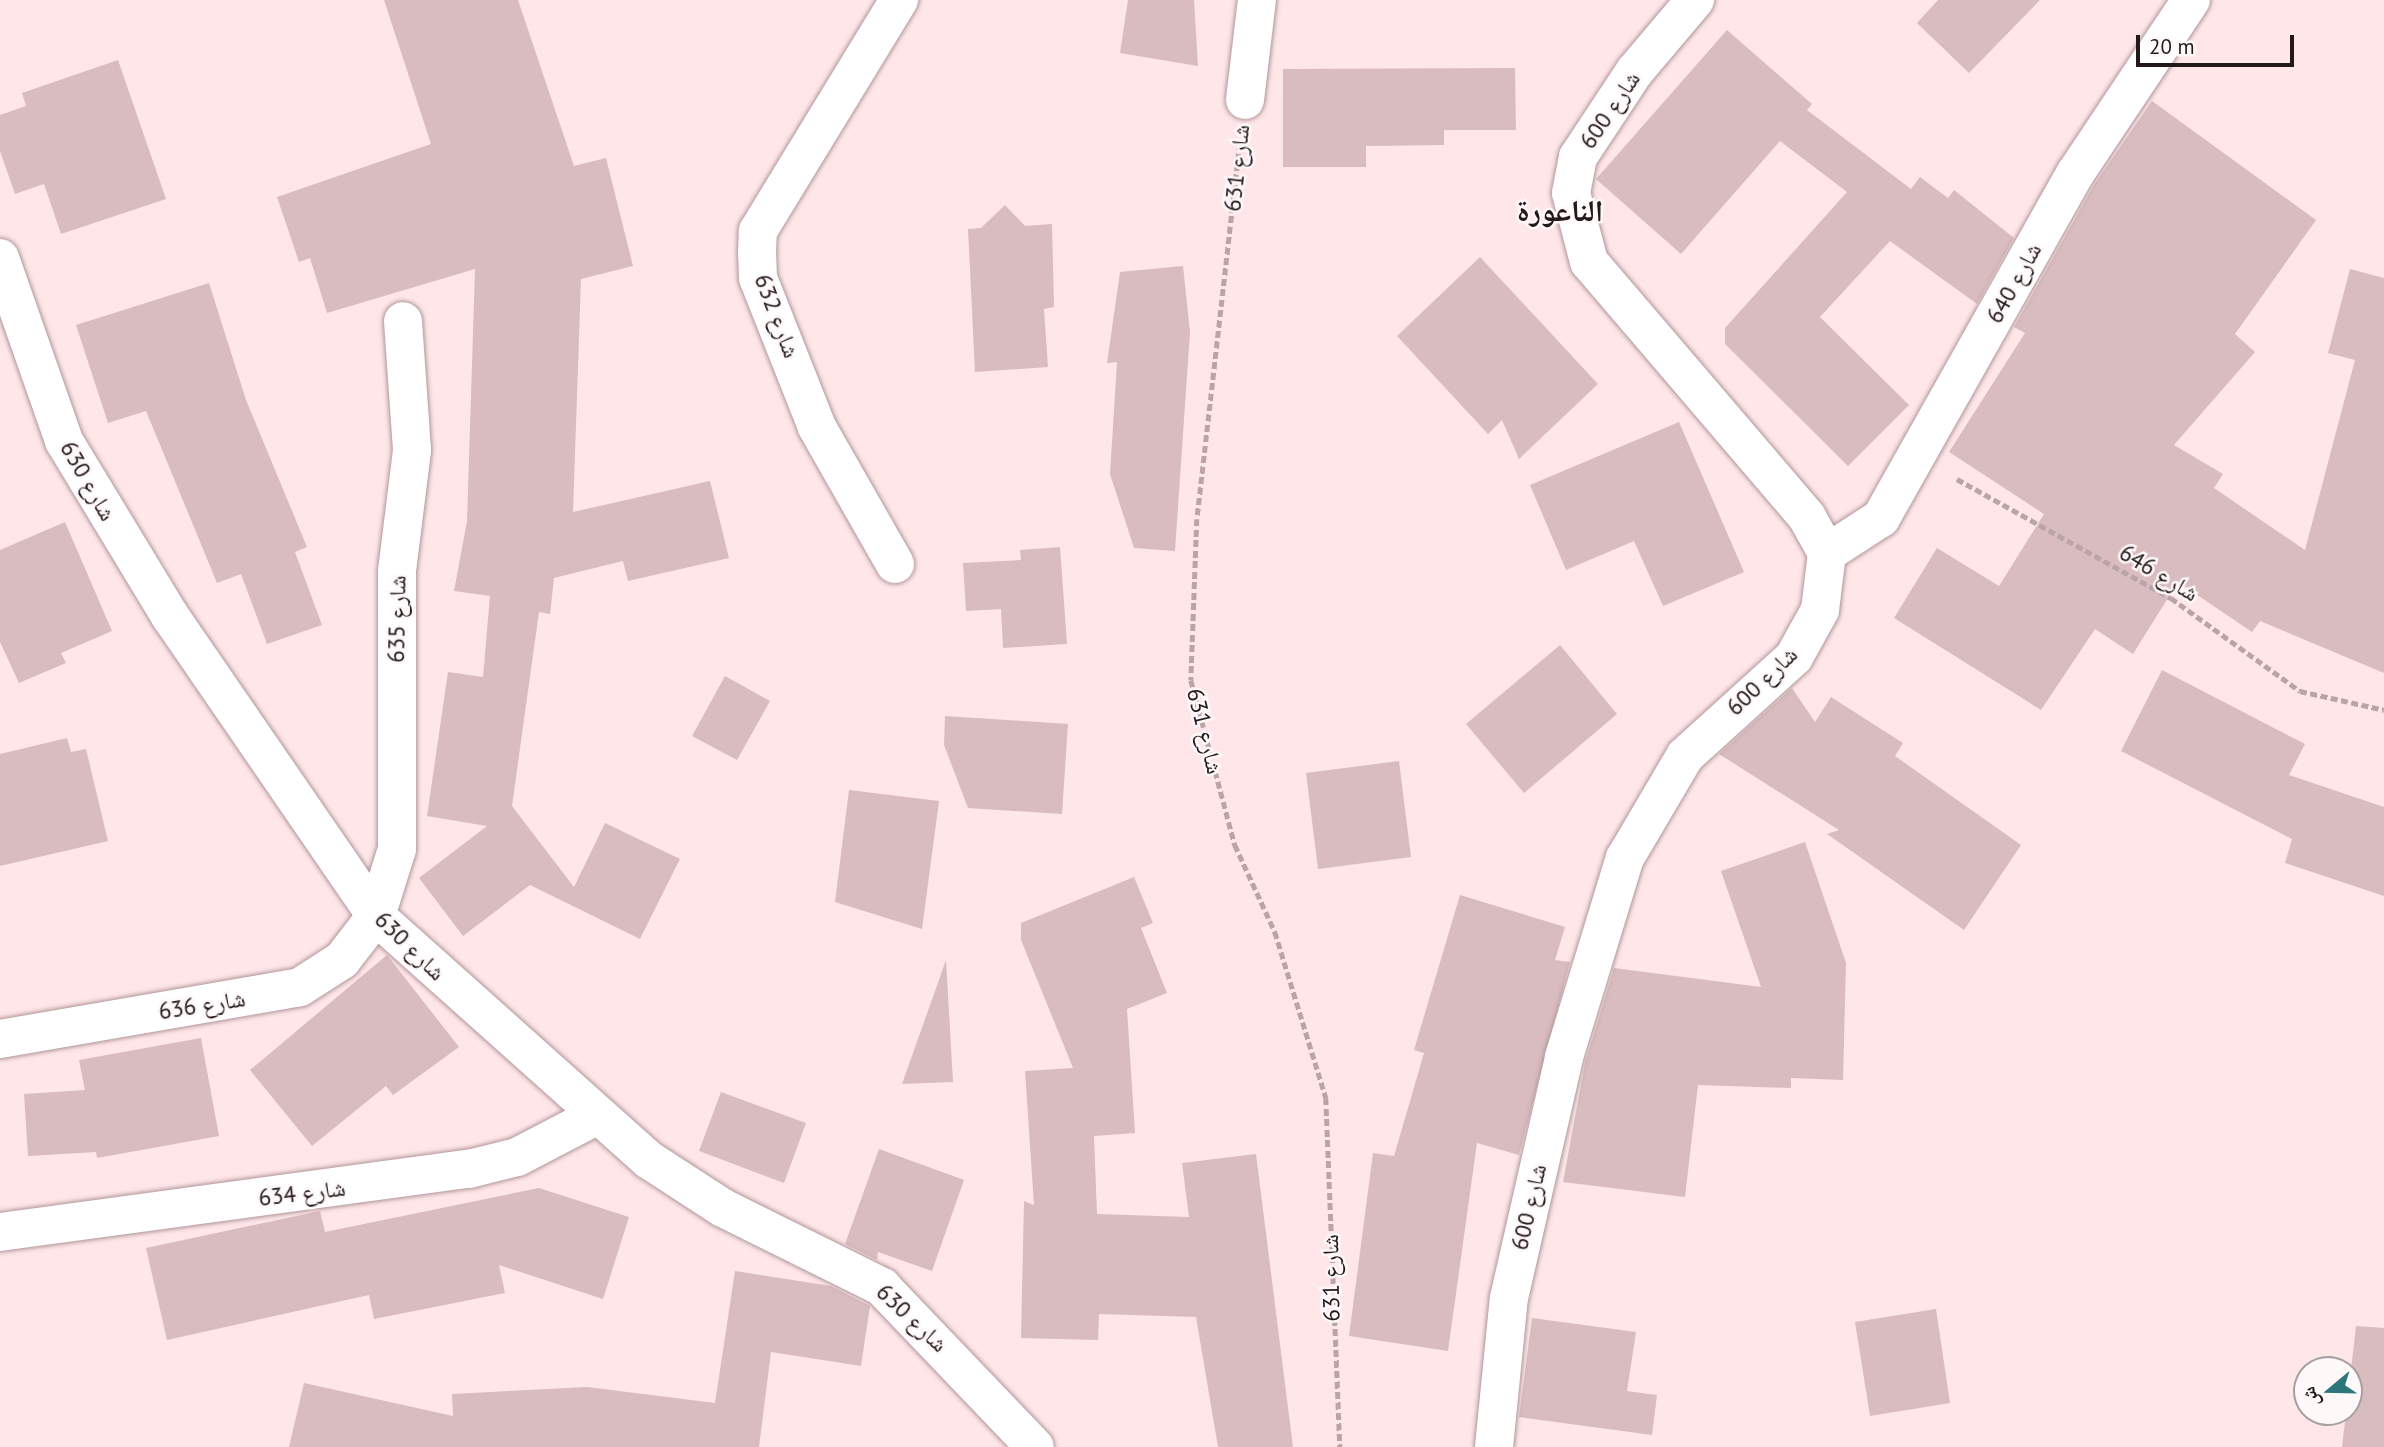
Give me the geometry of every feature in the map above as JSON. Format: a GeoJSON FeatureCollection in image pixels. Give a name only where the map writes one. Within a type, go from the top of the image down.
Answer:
{"type":"FeatureCollection","features":[{"type":"Feature","properties":{"kind":"street","name":"شارع 632"},"geometry":{"type":"LineString","coordinates":[[895,564],[817,427],[758,278],[757,254],[758,231],[898,0]]}},
{"type":"Feature","properties":{"kind":"street","name":"شارع 631"},"geometry":{"type":"LineString","coordinates":[[1245,100],[1257,0]]}},
{"type":"Feature","properties":{"kind":"street","name":"شارع 600"},"geometry":{"type":"LineString","coordinates":[[1494,1447],[1509,1298],[1564,1057],[1625,858],[1685,756],[1794,657],[1820,610],[1827,553],[1784,485],[1589,262],[1572,193],[1585,146],[1635,71],[1695,0]]}},
{"type":"Feature","properties":{"kind":"street","name":"شارع 640"},"geometry":{"type":"LineString","coordinates":[[1827,553],[1881,518],[2075,174],[2191,0]]}},
{"type":"Feature","properties":{"kind":"street","name":"شارع 630"},"geometry":{"type":"LineString","coordinates":[[0,258],[7,308],[64,441],[111,522],[281,783],[376,916],[594,1117],[692,1190],[882,1287],[1035,1447]]}},
{"type":"Feature","properties":{"kind":"street","name":"شارع 635"},"geometry":{"type":"LineString","coordinates":[[376,916],[397,849],[397,571],[412,450],[403,321]]}},
{"type":"Feature","properties":{"kind":"street","name":"شارع 636"},"geometry":{"type":"LineString","coordinates":[[0,1039],[300,987],[342,960],[376,916]]}},
{"type":"Feature","properties":{"kind":"street","name":"شارع 634"},"geometry":{"type":"LineString","coordinates":[[0,1232],[469,1169],[517,1157],[594,1117]]}},
{"type":"Feature","properties":{"kind":"path","name":"شارع 631"},"geometry":{"type":"LineString","coordinates":[[1245,100],[1197,519],[1191,680],[1235,845],[1275,932],[1326,1097],[1340,1447]]}},
{"type":"Feature","properties":{"kind":"path","name":"شارع 646"},"geometry":{"type":"LineString","coordinates":[[1916,457],[2171,598],[2300,691],[2384,710]]}},
{"type":"Feature","properties":{"kind":"building"},"geometry":{"type":"Polygon","coordinates":[[[384,0],[518,0],[574,166],[606,158],[633,266],[581,279],[573,512],[710,481],[729,558],[628,581],[623,561],[554,578],[550,614],[539,612],[512,806],[574,887],[605,823],[680,859],[640,939],[530,885],[463,936],[419,878],[487,826],[427,816],[448,672],[483,677],[490,596],[454,591],[467,521],[475,269],[327,313],[310,258],[299,262],[277,197],[431,144],[384,0]]]}},
{"type":"Feature","properties":{"kind":"building"},"geometry":{"type":"Polygon","coordinates":[[[1128,0],[1194,0],[1198,66],[1120,53],[1128,0]]]}},
{"type":"Feature","properties":{"kind":"building"},"geometry":{"type":"Polygon","coordinates":[[[1938,0],[2040,0],[1969,73],[1917,23],[1938,0]]]}},
{"type":"Feature","properties":{"kind":"building"},"geometry":{"type":"Polygon","coordinates":[[[1727,30],[1812,104],[1807,110],[1911,189],[1920,177],[1948,198],[1954,190],[2014,238],[1977,304],[1890,241],[1820,317],[1909,405],[1848,466],[1725,344],[1725,328],[1847,192],[1780,141],[1681,254],[1596,179],[1727,30]]]}},
{"type":"Feature","properties":{"kind":"building"},"geometry":{"type":"Polygon","coordinates":[[[118,60],[166,199],[61,234],[44,184],[15,194],[0,151],[0,115],[26,106],[22,93],[118,60]]]}},
{"type":"Feature","properties":{"kind":"building"},"geometry":{"type":"Polygon","coordinates":[[[1515,68],[1516,130],[1444,130],[1444,145],[1366,146],[1366,167],[1283,167],[1283,69],[1515,68]]]}},
{"type":"Feature","properties":{"kind":"building"},"geometry":{"type":"Polygon","coordinates":[[[2152,101],[2316,220],[2235,334],[2255,352],[2174,445],[2223,474],[2214,488],[2305,550],[2355,360],[2328,353],[2350,269],[2384,278],[2384,673],[2260,621],[2252,632],[2178,582],[2133,654],[2095,629],[2041,710],[1894,618],[1937,548],[1999,586],[2044,514],[1949,452],[2025,333],[2014,327],[2094,185],[2152,101]]]}},
{"type":"Feature","properties":{"kind":"building"},"geometry":{"type":"Polygon","coordinates":[[[1005,205],[1025,226],[1052,224],[1054,307],[1044,309],[1048,367],[975,372],[968,229],[981,228],[1005,205]]]}},
{"type":"Feature","properties":{"kind":"building"},"geometry":{"type":"Polygon","coordinates":[[[1480,257],[1598,384],[1519,459],[1502,420],[1488,434],[1397,336],[1480,257]]]}},
{"type":"Feature","properties":{"kind":"building"},"geometry":{"type":"Polygon","coordinates":[[[1183,266],[1190,332],[1175,551],[1134,548],[1110,474],[1117,362],[1107,363],[1120,272],[1183,266]]]}},
{"type":"Feature","properties":{"kind":"building"},"geometry":{"type":"Polygon","coordinates":[[[209,283],[246,400],[307,547],[295,552],[322,625],[267,644],[241,574],[217,583],[146,411],[108,423],[76,325],[209,283]]]}},
{"type":"Feature","properties":{"kind":"building"},"geometry":{"type":"Polygon","coordinates":[[[1679,422],[1744,572],[1663,606],[1634,541],[1566,570],[1530,485],[1679,422]]]}},
{"type":"Feature","properties":{"kind":"building"},"geometry":{"type":"Polygon","coordinates":[[[65,522],[112,631],[61,653],[66,663],[19,683],[0,642],[0,550],[65,522]]]}},
{"type":"Feature","properties":{"kind":"building"},"geometry":{"type":"Polygon","coordinates":[[[1060,547],[1067,644],[1003,648],[1001,609],[966,611],[963,563],[1021,560],[1020,550],[1060,547]]]}},
{"type":"Feature","properties":{"kind":"building"},"geometry":{"type":"Polygon","coordinates":[[[1560,645],[1617,714],[1524,793],[1466,724],[1560,645]]]}},
{"type":"Feature","properties":{"kind":"building"},"geometry":{"type":"Polygon","coordinates":[[[2162,670],[2305,744],[2289,775],[2384,807],[2384,896],[2285,863],[2292,839],[2121,751],[2162,670]]]}},
{"type":"Feature","properties":{"kind":"building"},"geometry":{"type":"Polygon","coordinates":[[[725,676],[770,701],[737,760],[692,736],[725,676]]]}},
{"type":"Feature","properties":{"kind":"building"},"geometry":{"type":"Polygon","coordinates":[[[1792,688],[1815,722],[1831,697],[1903,743],[1895,756],[2021,845],[1964,930],[1827,834],[1839,830],[1719,754],[1792,688]]]}},
{"type":"Feature","properties":{"kind":"building"},"geometry":{"type":"Polygon","coordinates":[[[945,716],[1068,724],[1062,814],[968,808],[944,745],[945,716]]]}},
{"type":"Feature","properties":{"kind":"building"},"geometry":{"type":"Polygon","coordinates":[[[67,738],[71,752],[86,749],[108,841],[0,866],[0,754],[67,738]]]}},
{"type":"Feature","properties":{"kind":"building"},"geometry":{"type":"Polygon","coordinates":[[[1399,761],[1411,857],[1318,869],[1306,773],[1399,761]]]}},
{"type":"Feature","properties":{"kind":"building"},"geometry":{"type":"Polygon","coordinates":[[[849,790],[939,801],[922,929],[835,902],[849,790]]]}},
{"type":"Feature","properties":{"kind":"building"},"geometry":{"type":"Polygon","coordinates":[[[1805,842],[1846,963],[1843,1080],[1791,1078],[1791,1088],[1698,1085],[1685,1197],[1563,1182],[1585,1063],[1614,968],[1761,987],[1721,871],[1805,842]]]}},
{"type":"Feature","properties":{"kind":"building"},"geometry":{"type":"Polygon","coordinates":[[[1134,877],[1153,923],[1141,928],[1167,993],[1127,1009],[1135,1133],[1094,1136],[1097,1214],[1189,1217],[1182,1163],[1256,1154],[1293,1447],[1218,1447],[1196,1317],[1099,1314],[1098,1340],[1021,1338],[1024,1201],[1034,1205],[1025,1071],[1073,1068],[1021,940],[1021,923],[1134,877]]]}},
{"type":"Feature","properties":{"kind":"building"},"geometry":{"type":"Polygon","coordinates":[[[1460,895],[1565,927],[1555,960],[1570,962],[1519,1155],[1477,1143],[1448,1351],[1349,1336],[1373,1153],[1394,1156],[1424,1053],[1414,1050],[1460,895]]]}},
{"type":"Feature","properties":{"kind":"building"},"geometry":{"type":"Polygon","coordinates":[[[387,955],[459,1047],[393,1095],[386,1086],[312,1146],[250,1070],[387,955]]]}},
{"type":"Feature","properties":{"kind":"building"},"geometry":{"type":"Polygon","coordinates":[[[946,960],[953,1082],[902,1084],[946,960]]]}},
{"type":"Feature","properties":{"kind":"building"},"geometry":{"type":"Polygon","coordinates":[[[201,1038],[219,1136],[97,1158],[96,1152],[28,1156],[24,1094],[85,1090],[79,1060],[201,1038]]]}},
{"type":"Feature","properties":{"kind":"building"},"geometry":{"type":"Polygon","coordinates":[[[721,1092],[806,1123],[784,1183],[699,1151],[721,1092]]]}},
{"type":"Feature","properties":{"kind":"building"},"geometry":{"type":"Polygon","coordinates":[[[879,1149],[964,1180],[932,1271],[878,1252],[877,1260],[845,1244],[879,1149]]]}},
{"type":"Feature","properties":{"kind":"building"},"geometry":{"type":"Polygon","coordinates":[[[539,1188],[629,1217],[603,1299],[499,1265],[505,1293],[374,1319],[369,1295],[167,1340],[146,1248],[320,1211],[325,1232],[539,1188]]]}},
{"type":"Feature","properties":{"kind":"building"},"geometry":{"type":"Polygon","coordinates":[[[735,1271],[831,1286],[870,1306],[861,1366],[771,1352],[759,1447],[289,1447],[304,1383],[453,1416],[452,1394],[587,1387],[715,1403],[735,1271]]]}},
{"type":"Feature","properties":{"kind":"building"},"geometry":{"type":"Polygon","coordinates":[[[1936,1309],[1950,1403],[1870,1416],[1855,1322],[1936,1309]]]}},
{"type":"Feature","properties":{"kind":"building"},"geometry":{"type":"Polygon","coordinates":[[[1532,1318],[1636,1332],[1627,1391],[1657,1395],[1652,1435],[1519,1417],[1532,1318]]]}},
{"type":"Feature","properties":{"kind":"building"},"geometry":{"type":"Polygon","coordinates":[[[2356,1326],[2384,1328],[2384,1447],[2342,1447],[2344,1426],[2363,1426],[2363,1356],[2353,1356],[2356,1326]]]}},
{"type":"Feature","properties":{"kind":"district","name":"الناعورة"},"geometry":{"type":"Point","coordinates":[1560,210]}}]}
